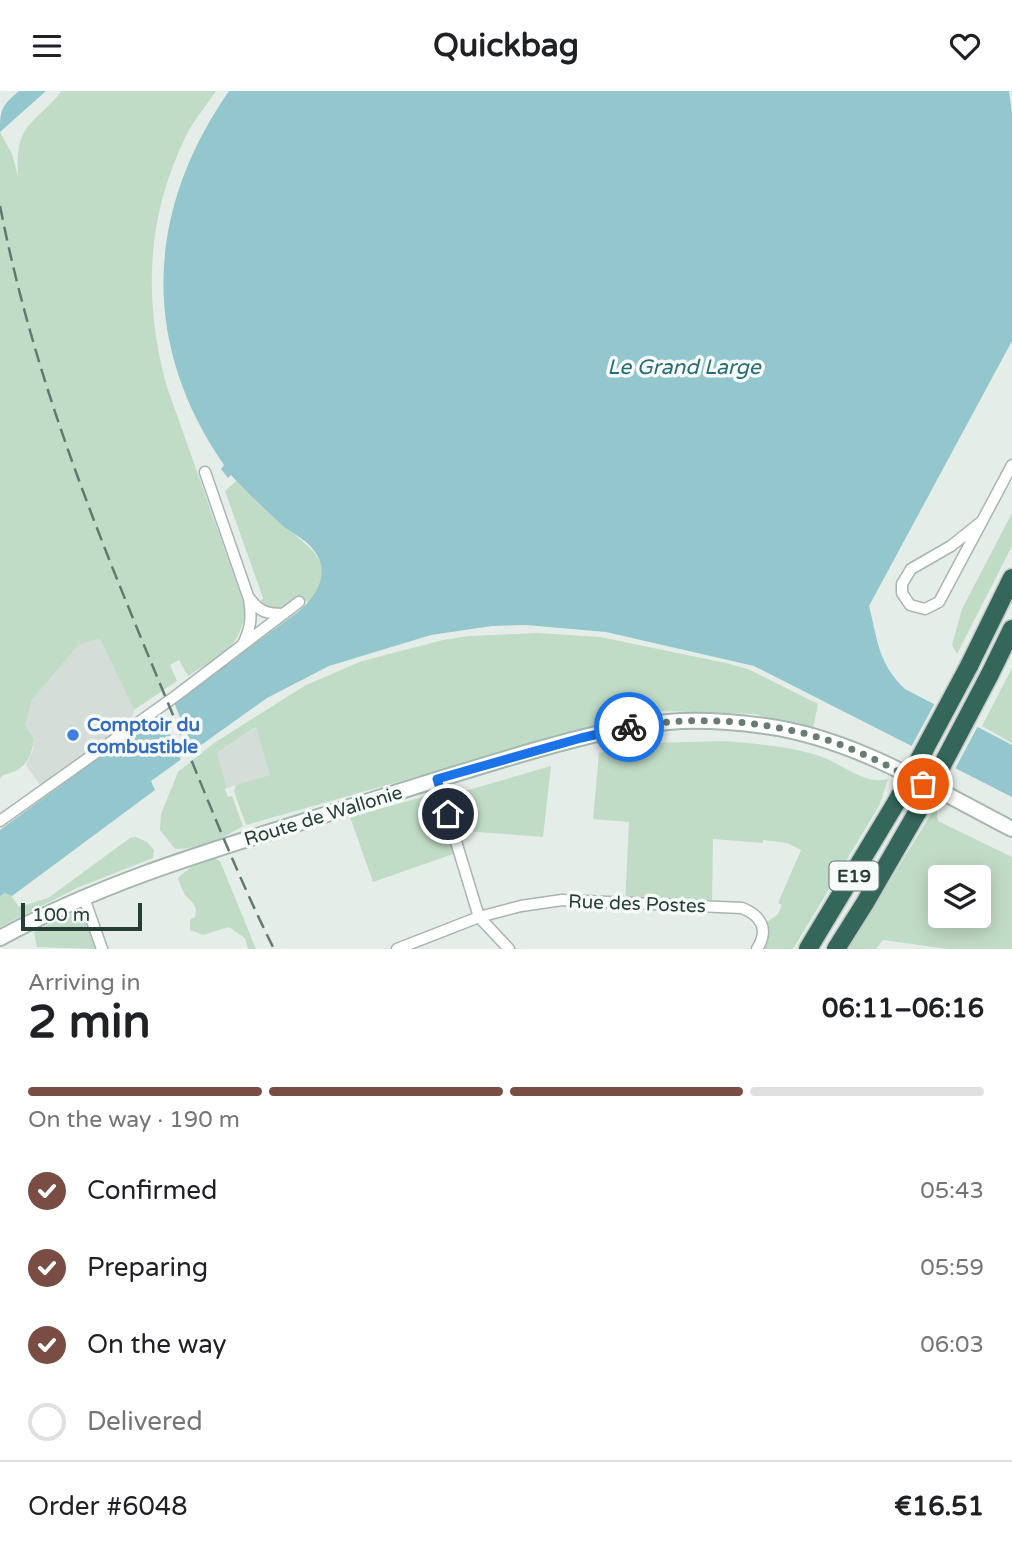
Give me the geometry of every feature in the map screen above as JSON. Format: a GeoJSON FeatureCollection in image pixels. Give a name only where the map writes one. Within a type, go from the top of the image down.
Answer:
{"type":"FeatureCollection","features":[{"type":"Feature","properties":{"kind":"highway","name":"E19"},"geometry":{"type":"LineString","coordinates":[[808,949],[897,801],[969,666],[1012,578]]}},
{"type":"Feature","properties":{"kind":"highway","name":"E19"},"geometry":{"type":"LineString","coordinates":[[836,949],[918,811],[1012,629]]}},
{"type":"Feature","properties":{"kind":"main road","name":"Route de Wallonie"},"geometry":{"type":"LineString","coordinates":[[0,938],[84,898],[181,859],[437,779],[590,736],[638,726],[693,721],[757,725],[822,739],[865,755],[1012,829]]}},
{"type":"Feature","properties":{"kind":"street"},"geometry":{"type":"LineString","coordinates":[[981,522],[951,546],[911,569],[905,576],[902,593],[910,605],[925,609],[939,602],[1012,465]]}},
{"type":"Feature","properties":{"kind":"street"},"geometry":{"type":"LineString","coordinates":[[205,472],[249,599],[252,618],[249,632],[241,647]]}},
{"type":"Feature","properties":{"kind":"street"},"geometry":{"type":"LineString","coordinates":[[249,599],[258,610],[269,614],[284,614]]}},
{"type":"Feature","properties":{"kind":"street"},"geometry":{"type":"LineString","coordinates":[[0,821],[299,602]]}},
{"type":"Feature","properties":{"kind":"street"},"geometry":{"type":"LineString","coordinates":[[437,779],[479,917],[509,949]]}},
{"type":"Feature","properties":{"kind":"street"},"geometry":{"type":"LineString","coordinates":[[84,898],[100,944],[93,949]]}},
{"type":"Feature","properties":{"kind":"street","name":"Rue des Postes"},"geometry":{"type":"LineString","coordinates":[[397,949],[479,917],[521,906],[562,900],[733,907],[751,912],[759,918],[763,933],[757,949]]}},
{"type":"Feature","properties":{"kind":"shaded area"},"geometry":{"type":"Polygon","coordinates":[[[100,639],[134,710],[132,719],[127,729],[43,789],[26,765],[33,750],[34,738],[25,726],[32,700],[78,645],[100,639]]]}},
{"type":"Feature","properties":{"kind":"shaded area"},"geometry":{"type":"Polygon","coordinates":[[[257,727],[271,775],[227,788],[217,753],[257,727]]]}},
{"type":"Feature","properties":{"kind":"green space"},"geometry":{"type":"Polygon","coordinates":[[[62,91],[216,91],[186,136],[163,197],[152,260],[152,291],[159,355],[167,387],[246,610],[238,635],[226,651],[188,676],[179,660],[170,665],[177,681],[134,710],[100,639],[78,645],[32,700],[25,726],[34,738],[29,758],[22,767],[0,779],[0,132],[12,154],[18,176],[19,145],[23,135],[62,91]]]}},
{"type":"Feature","properties":{"kind":"green space"},"geometry":{"type":"Polygon","coordinates":[[[236,481],[319,559],[322,578],[309,603],[302,598],[284,614],[260,603],[263,598],[225,491],[236,481]]]}},
{"type":"Feature","properties":{"kind":"green space"},"geometry":{"type":"Polygon","coordinates":[[[1012,513],[1012,546],[957,654],[952,645],[962,609],[1012,513]]]}},
{"type":"Feature","properties":{"kind":"green space"},"geometry":{"type":"Polygon","coordinates":[[[537,633],[600,637],[748,669],[818,704],[813,729],[754,714],[664,711],[623,718],[246,825],[234,791],[236,785],[270,775],[256,727],[217,753],[227,788],[225,789],[228,797],[232,796],[243,826],[210,842],[175,849],[160,830],[161,814],[178,772],[214,743],[306,685],[362,661],[443,640],[537,633]]]}},
{"type":"Feature","properties":{"kind":"green space"},"geometry":{"type":"Polygon","coordinates":[[[1012,668],[1012,743],[982,726],[1012,668]]]}},
{"type":"Feature","properties":{"kind":"green space"},"geometry":{"type":"Polygon","coordinates":[[[725,741],[798,750],[822,757],[863,777],[888,779],[879,806],[793,949],[757,949],[763,925],[778,914],[782,905],[778,903],[801,850],[787,843],[763,840],[763,843],[713,839],[712,906],[625,903],[629,822],[593,819],[599,753],[652,743],[725,741]]]}},
{"type":"Feature","properties":{"kind":"green space"},"geometry":{"type":"Polygon","coordinates":[[[551,766],[543,837],[453,830],[459,852],[373,882],[350,817],[441,792],[444,797],[551,766]]]}},
{"type":"Feature","properties":{"kind":"green space"},"geometry":{"type":"Polygon","coordinates":[[[936,806],[938,821],[1012,857],[1012,949],[947,949],[883,940],[876,949],[848,949],[936,806]]]}},
{"type":"Feature","properties":{"kind":"green space"},"geometry":{"type":"Polygon","coordinates":[[[136,837],[147,842],[154,850],[153,858],[79,887],[0,927],[0,896],[9,893],[19,907],[48,898],[130,838],[136,837]]]}},
{"type":"Feature","properties":{"kind":"green space"},"geometry":{"type":"Polygon","coordinates":[[[214,858],[220,861],[256,949],[248,949],[245,938],[229,927],[203,935],[190,930],[190,919],[195,917],[195,907],[178,878],[195,865],[214,858]]]}},
{"type":"Feature","properties":{"kind":"green space"},"geometry":{"type":"Polygon","coordinates":[[[73,912],[88,920],[98,949],[37,947],[34,932],[73,912]]]}},
{"type":"Feature","properties":{"kind":"water"},"geometry":{"type":"Polygon","coordinates":[[[19,91],[46,91],[0,132],[3,109],[19,91]]]}},
{"type":"Feature","properties":{"kind":"water","name":"Le Grand Large"},"geometry":{"type":"Polygon","coordinates":[[[229,91],[1009,91],[1012,113],[1012,341],[869,606],[884,661],[905,689],[1012,745],[1012,797],[754,666],[606,632],[526,625],[492,626],[431,635],[329,666],[267,698],[151,781],[155,790],[12,896],[5,893],[0,896],[0,830],[298,612],[311,598],[320,582],[321,565],[312,548],[282,525],[231,475],[228,478],[221,469],[224,465],[197,419],[178,372],[167,325],[164,278],[168,230],[181,183],[201,137],[229,91]]]}},
{"type":"Feature","properties":{"kind":"pier"},"geometry":{"type":"Polygon","coordinates":[[[173,700],[195,754],[182,763],[160,710],[173,700]]]}},
{"type":"Feature","properties":{"kind":"pier"},"geometry":{"type":"Polygon","coordinates":[[[936,701],[979,724],[954,771],[910,749],[936,701]]]}},
{"type":"Feature","properties":{"kind":"railway"},"geometry":{"type":"LineString","coordinates":[[0,206],[30,332],[69,453],[216,821],[274,949]]}},
{"type":"Feature","properties":{"kind":"way so far"},"geometry":{"type":"LineString","coordinates":[[629,727],[705,721],[767,726],[833,742],[923,784]]}},
{"type":"Feature","properties":{"kind":"place","name":"Comptoir du combustible"},"geometry":{"type":"Point","coordinates":[73,735]}},
{"type":"Feature","properties":{"kind":"route"},"geometry":{"type":"LineString","coordinates":[[448,814],[437,779],[629,727]]}}]}
